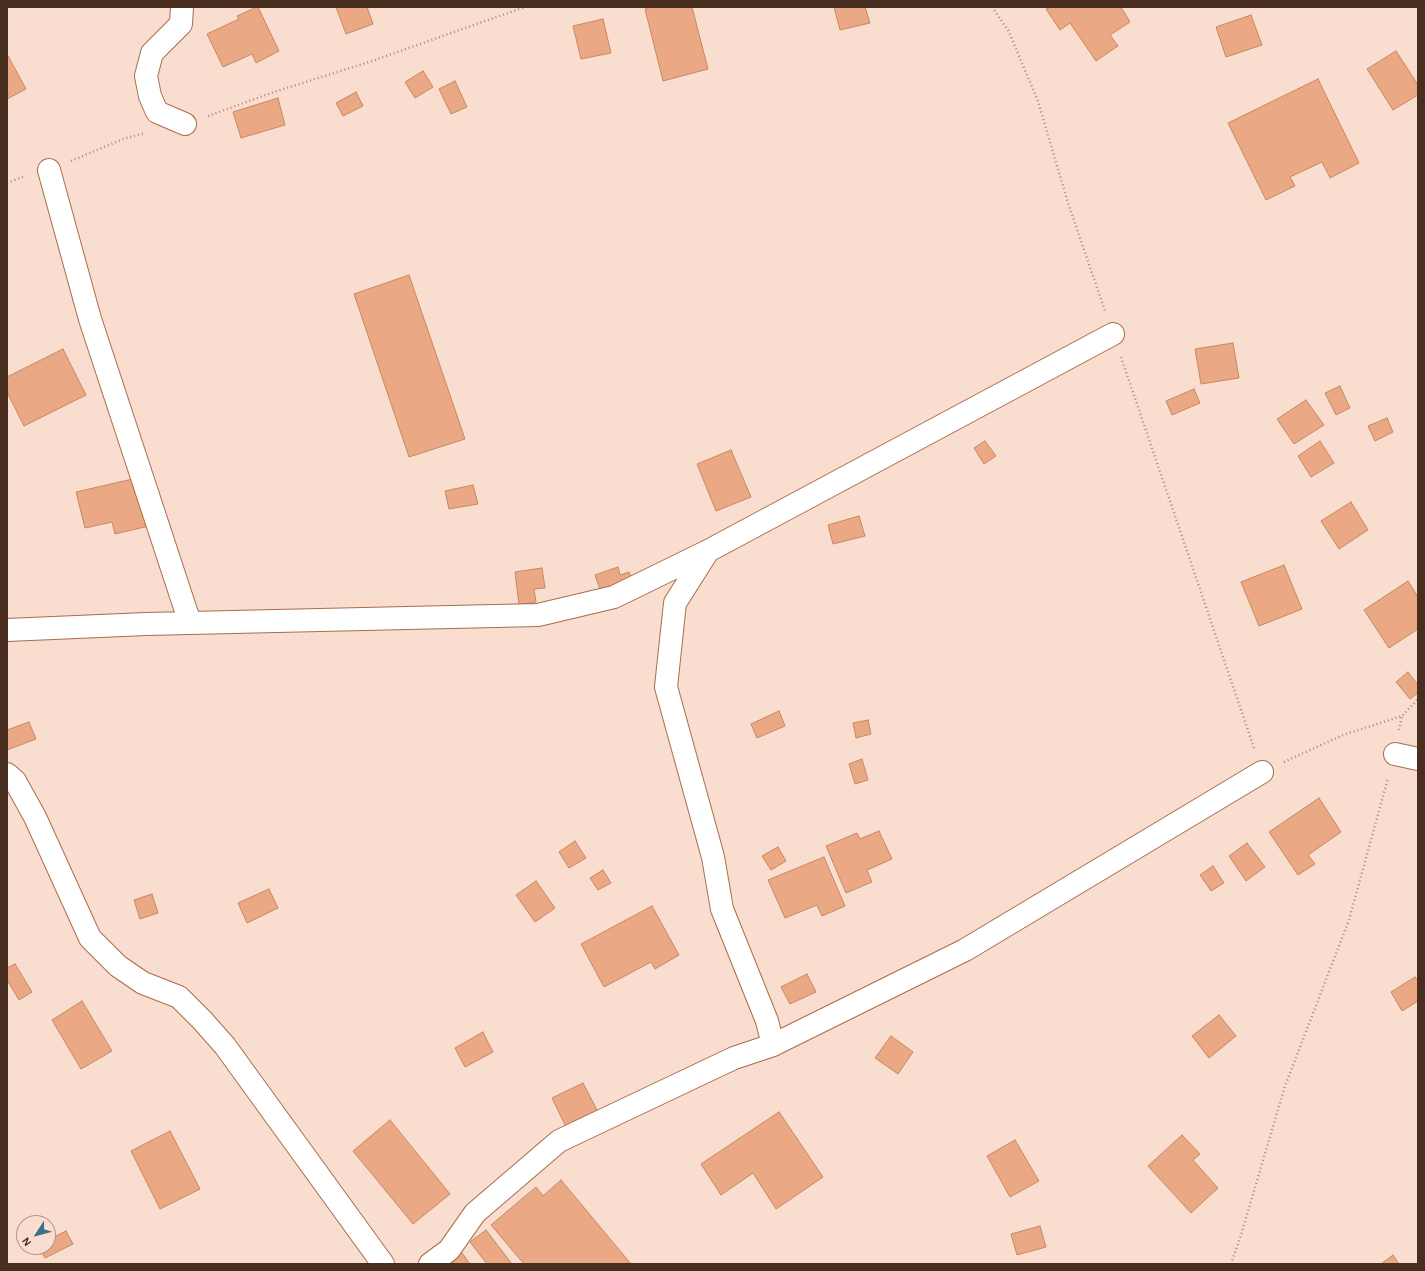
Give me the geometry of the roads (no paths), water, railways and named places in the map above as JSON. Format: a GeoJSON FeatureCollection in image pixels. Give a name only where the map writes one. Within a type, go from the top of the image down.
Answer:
{"type":"FeatureCollection","features":[{"type":"Feature","properties":{"kind":"street"},"geometry":{"type":"LineString","coordinates":[[182,7],[181,24],[152,53],[146,76],[150,96],[157,112],[185,124]]}},
{"type":"Feature","properties":{"kind":"street"},"geometry":{"type":"LineString","coordinates":[[49,170],[90,319],[190,623]]}},
{"type":"Feature","properties":{"kind":"street"},"geometry":{"type":"LineString","coordinates":[[7,630],[190,623],[538,615],[614,597],[708,551],[1114,334]]}},
{"type":"Feature","properties":{"kind":"street"},"geometry":{"type":"LineString","coordinates":[[708,551],[675,603],[666,687],[714,857],[722,909],[767,1021],[773,1045]]}},
{"type":"Feature","properties":{"kind":"street"},"geometry":{"type":"LineString","coordinates":[[1395,754],[1418,759]]}},
{"type":"Feature","properties":{"kind":"street"},"geometry":{"type":"LineString","coordinates":[[430,1264],[449,1250],[475,1213],[559,1141],[734,1058],[773,1045],[965,950],[1262,772]]}},
{"type":"Feature","properties":{"kind":"street"},"geometry":{"type":"LineString","coordinates":[[7,774],[15,781],[36,817],[90,938],[118,966],[143,983],[179,997],[212,1030],[383,1264]]}}]}
